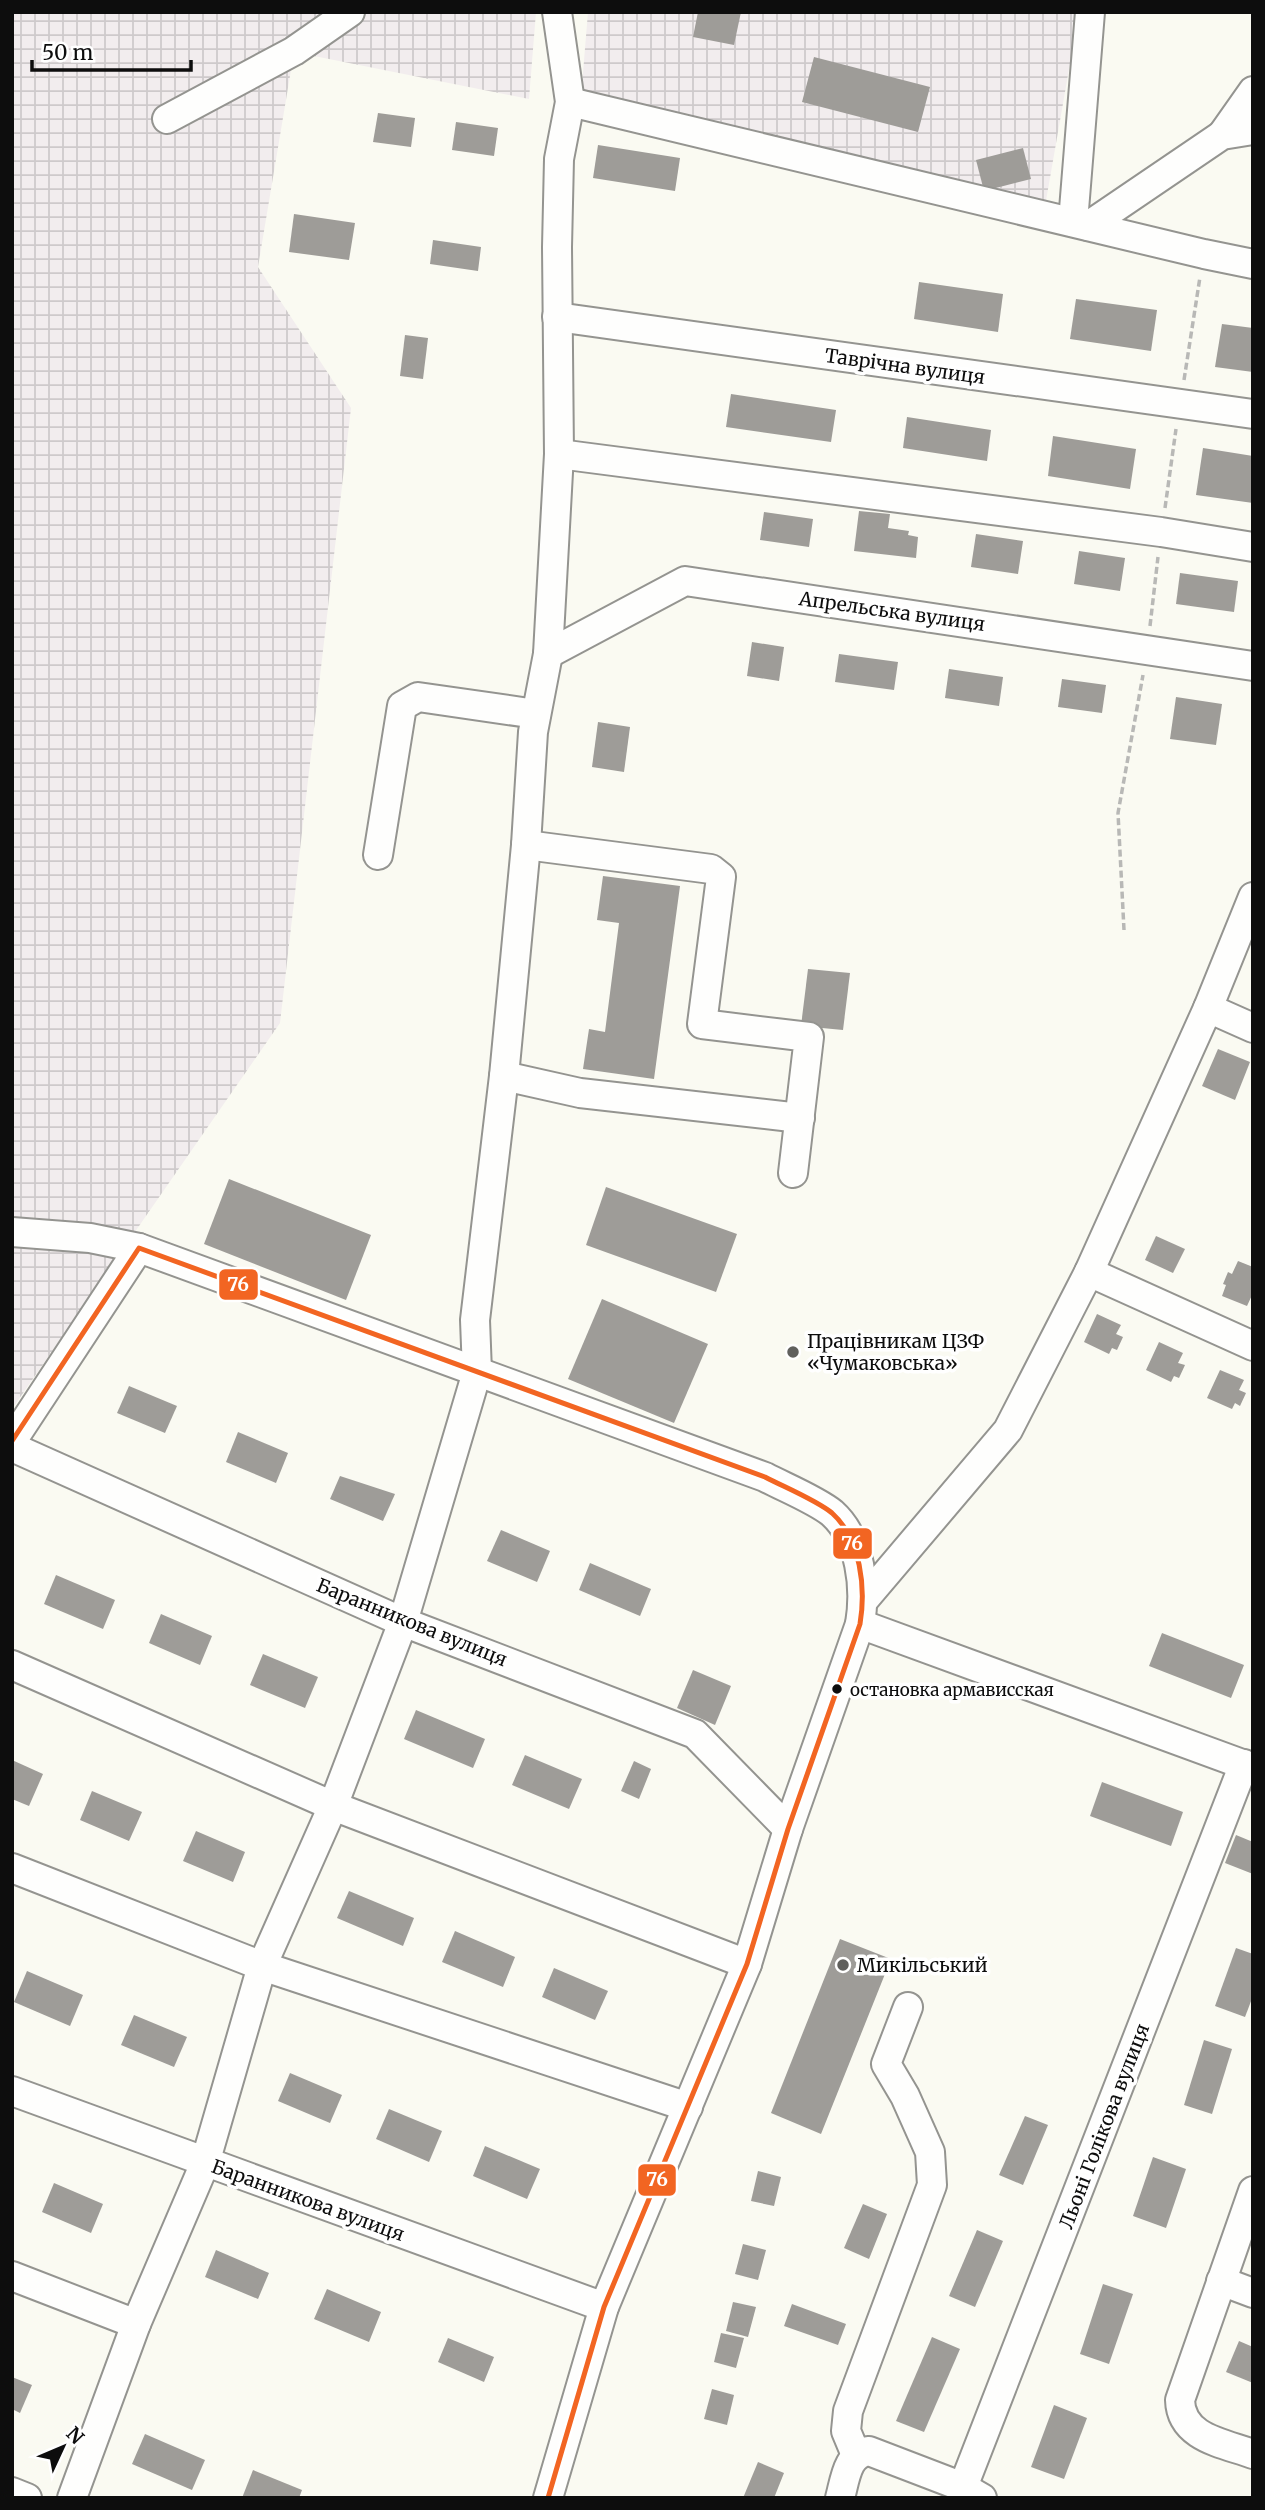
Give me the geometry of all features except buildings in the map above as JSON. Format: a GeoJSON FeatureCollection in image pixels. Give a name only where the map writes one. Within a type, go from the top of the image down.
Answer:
{"type":"FeatureCollection","features":[{"type":"Feature","properties":{"kind":"street"},"geometry":{"type":"LineString","coordinates":[[167,119],[294,51],[350,12]]}},
{"type":"Feature","properties":{"kind":"street"},"geometry":{"type":"LineString","coordinates":[[72,2498],[135,2324],[205,2162],[262,1966],[332,1806],[403,1622],[477,1372],[475,1320],[504,1076],[526,845],[528,788],[548,654],[558,454],[559,159],[570,102],[557,12]]}},
{"type":"Feature","properties":{"kind":"street"},"geometry":{"type":"LineString","coordinates":[[1080,224],[1090,12]]}},
{"type":"Feature","properties":{"kind":"street"},"geometry":{"type":"LineString","coordinates":[[1080,224],[1222,135],[1253,91]]}},
{"type":"Feature","properties":{"kind":"street"},"geometry":{"type":"LineString","coordinates":[[570,102],[1253,264]]}},
{"type":"Feature","properties":{"kind":"street"},"geometry":{"type":"LineString","coordinates":[[1222,135],[1253,130]]}},
{"type":"Feature","properties":{"kind":"street","name":"Таврічна вулиця"},"geometry":{"type":"LineString","coordinates":[[557,317],[1253,414]]}},
{"type":"Feature","properties":{"kind":"street"},"geometry":{"type":"LineString","coordinates":[[558,454],[1161,532],[1253,547]]}},
{"type":"Feature","properties":{"kind":"street","name":"Апрельська вулиця"},"geometry":{"type":"LineString","coordinates":[[548,654],[685,581],[1253,666]]}},
{"type":"Feature","properties":{"kind":"street"},"geometry":{"type":"LineString","coordinates":[[378,855],[401,706],[418,697],[537,714]]}},
{"type":"Feature","properties":{"kind":"street"},"geometry":{"type":"LineString","coordinates":[[526,845],[710,869],[721,877],[702,1024],[810,1037],[793,1173]]}},
{"type":"Feature","properties":{"kind":"street"},"geometry":{"type":"LineString","coordinates":[[548,2498],[604,2307],[747,1964],[788,1829],[861,1613],[1008,1430],[1088,1272],[1208,1008],[1253,897]]}},
{"type":"Feature","properties":{"kind":"street"},"geometry":{"type":"LineString","coordinates":[[1208,1008],[1253,1028]]}},
{"type":"Feature","properties":{"kind":"street"},"geometry":{"type":"LineString","coordinates":[[504,1076],[580,1093],[800,1118]]}},
{"type":"Feature","properties":{"kind":"street"},"geometry":{"type":"LineString","coordinates":[[12,1232],[90,1238],[139,1248],[765,1477],[831,1512],[848,1531],[856,1556],[861,1613]]}},
{"type":"Feature","properties":{"kind":"street"},"geometry":{"type":"LineString","coordinates":[[12,1444],[139,1248]]}},
{"type":"Feature","properties":{"kind":"street"},"geometry":{"type":"LineString","coordinates":[[1088,1272],[1253,1346]]}},
{"type":"Feature","properties":{"kind":"street","name":"Баранникова вулиця"},"geometry":{"type":"LineString","coordinates":[[12,1444],[403,1622],[695,1734],[788,1829]]}},
{"type":"Feature","properties":{"kind":"street"},"geometry":{"type":"LineString","coordinates":[[861,1613],[1249,1766]]}},
{"type":"Feature","properties":{"kind":"street"},"geometry":{"type":"LineString","coordinates":[[12,1665],[332,1806],[747,1964]]}},
{"type":"Feature","properties":{"kind":"street","name":"Льоні Голікова вулиця"},"geometry":{"type":"LineString","coordinates":[[866,2453],[972,2493],[1249,1766]]}},
{"type":"Feature","properties":{"kind":"street"},"geometry":{"type":"LineString","coordinates":[[12,1868],[262,1966],[688,2107]]}},
{"type":"Feature","properties":{"kind":"street"},"geometry":{"type":"LineString","coordinates":[[840,2498],[848,2466],[866,2453],[846,2431],[848,2411],[932,2185],[930,2152],[905,2096],[886,2064],[908,2007]]}},
{"type":"Feature","properties":{"kind":"street","name":"Баранникова вулиця"},"geometry":{"type":"LineString","coordinates":[[12,2091],[604,2307]]}},
{"type":"Feature","properties":{"kind":"street"},"geometry":{"type":"LineString","coordinates":[[1253,2191],[1180,2400],[1184,2422],[1198,2433],[1253,2454]]}},
{"type":"Feature","properties":{"kind":"street"},"geometry":{"type":"LineString","coordinates":[[12,2276],[135,2324]]}},
{"type":"Feature","properties":{"kind":"street"},"geometry":{"type":"LineString","coordinates":[[1222,2281],[1253,2293]]}},
{"type":"Feature","properties":{"kind":"street"},"geometry":{"type":"LineString","coordinates":[[12,2492],[27,2498]]}},
{"type":"Feature","properties":{"kind":"path"},"geometry":{"type":"LineString","coordinates":[[1124,930],[1118,813],[1148,649],[1161,532],[1203,254]]}},
{"type":"Feature","properties":{"kind":"shaded area"},"geometry":{"type":"Polygon","coordinates":[[[12,12],[536,12],[529,99],[294,52],[258,267],[351,408],[280,1023],[12,1409],[12,12]]]}},
{"type":"Feature","properties":{"kind":"shaded area"},"geometry":{"type":"Polygon","coordinates":[[[588,12],[1079,12],[1044,212],[581,97],[588,12]]]}},
{"type":"Feature","properties":{"kind":"transit line","name":"76"},"geometry":{"type":"LineString","coordinates":[[12,1441],[139,1248],[765,1477],[825,1508],[842,1524],[849,1536],[855,1550],[861,1580],[860,1624],[788,1829],[747,1964],[604,2307],[548,2498]]}},
{"type":"Feature","properties":{"kind":"place","name":"Працівникам ЦЗФ «Чумаковська»"},"geometry":{"type":"Point","coordinates":[793,1352]}},
{"type":"Feature","properties":{"kind":"place","name":"остановка армависская"},"geometry":{"type":"Point","coordinates":[837,1689]}},
{"type":"Feature","properties":{"kind":"place","name":"Микільський"},"geometry":{"type":"Point","coordinates":[843,1965]}}]}
